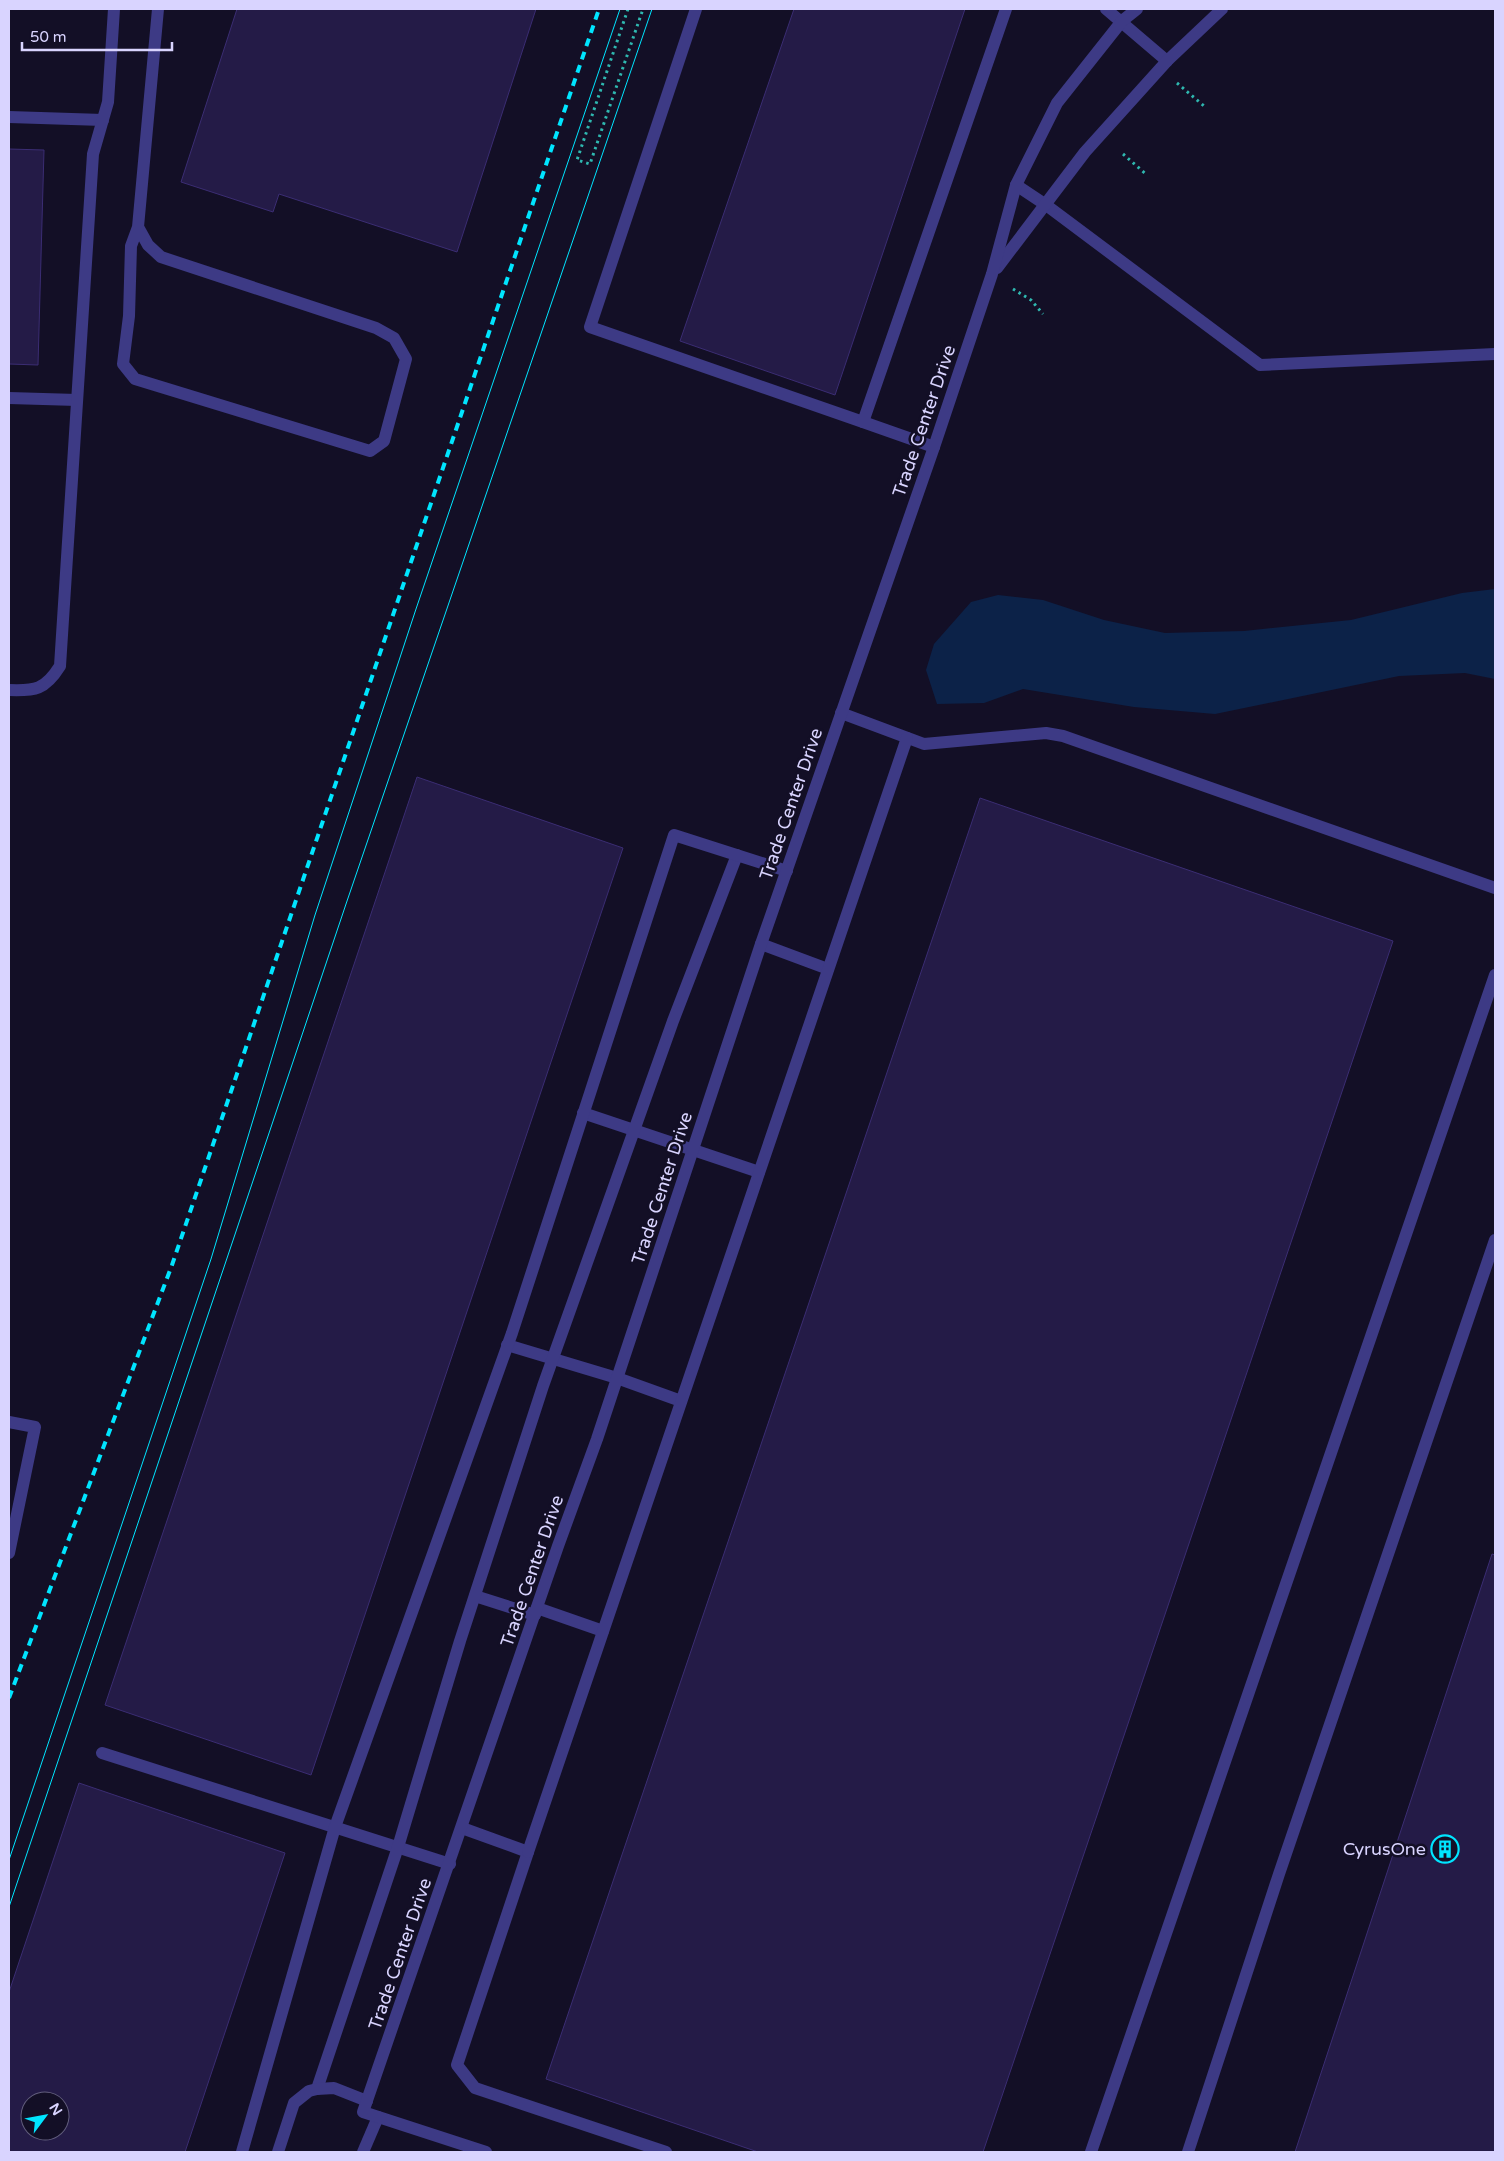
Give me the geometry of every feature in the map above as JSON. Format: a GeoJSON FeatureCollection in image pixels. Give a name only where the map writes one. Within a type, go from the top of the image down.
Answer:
{"type":"FeatureCollection","features":[{"type":"Feature","properties":{"kind":"street"},"geometry":{"type":"LineString","coordinates":[[9,690],[33,691],[53,678],[60,666],[92,154],[108,102],[114,9]]}},
{"type":"Feature","properties":{"kind":"street"},"geometry":{"type":"LineString","coordinates":[[138,227],[148,244],[161,257],[376,328],[394,338],[406,359],[384,441],[370,451],[135,379],[124,364],[129,316],[131,246],[138,227],[158,9]]}},
{"type":"Feature","properties":{"kind":"street"},"geometry":{"type":"LineString","coordinates":[[696,9],[590,327],[934,447]]}},
{"type":"Feature","properties":{"kind":"street"},"geometry":{"type":"LineString","coordinates":[[863,422],[1006,9]]}},
{"type":"Feature","properties":{"kind":"street"},"geometry":{"type":"LineString","coordinates":[[1106,9],[1168,61]]}},
{"type":"Feature","properties":{"kind":"street","name":"Trade Center Drive"},"geometry":{"type":"LineString","coordinates":[[365,2106],[617,1378],[786,871],[934,447],[992,274],[1016,186],[1057,103],[1122,21],[1137,9]]}},
{"type":"Feature","properties":{"kind":"street","name":"Trade Center Drive"},"geometry":{"type":"LineString","coordinates":[[992,274],[1085,152],[1168,61],[1222,9]]}},
{"type":"Feature","properties":{"kind":"street"},"geometry":{"type":"LineString","coordinates":[[9,117],[103,120]]}},
{"type":"Feature","properties":{"kind":"street"},"geometry":{"type":"LineString","coordinates":[[1016,186],[1046,205],[1260,365],[1495,354]]}},
{"type":"Feature","properties":{"kind":"street"},"geometry":{"type":"LineString","coordinates":[[9,398],[77,400]]}},
{"type":"Feature","properties":{"kind":"street"},"geometry":{"type":"LineString","coordinates":[[841,713],[924,744],[1046,733],[1062,736],[1495,888]]}},
{"type":"Feature","properties":{"kind":"street"},"geometry":{"type":"LineString","coordinates":[[666,2152],[475,2088],[457,2065],[907,738]]}},
{"type":"Feature","properties":{"kind":"street"},"geometry":{"type":"LineString","coordinates":[[242,2152],[335,1827],[507,1344],[674,835],[786,871]]}},
{"type":"Feature","properties":{"kind":"street"},"geometry":{"type":"LineString","coordinates":[[317,2089],[398,1847],[474,1596],[553,1360],[673,1021],[737,855]]}},
{"type":"Feature","properties":{"kind":"street"},"geometry":{"type":"LineString","coordinates":[[761,944],[828,970]]}},
{"type":"Feature","properties":{"kind":"street"},"geometry":{"type":"LineString","coordinates":[[1092,2152],[1495,974]]}},
{"type":"Feature","properties":{"kind":"street"},"geometry":{"type":"LineString","coordinates":[[583,1113],[759,1172]]}},
{"type":"Feature","properties":{"kind":"street"},"geometry":{"type":"LineString","coordinates":[[1188,2152],[1282,1865],[1495,1240]]}},
{"type":"Feature","properties":{"kind":"street"},"geometry":{"type":"LineString","coordinates":[[507,1344],[553,1360],[617,1378],[681,1401]]}},
{"type":"Feature","properties":{"kind":"street"},"geometry":{"type":"LineString","coordinates":[[9,1422],[35,1427],[9,1553]]}},
{"type":"Feature","properties":{"kind":"street"},"geometry":{"type":"LineString","coordinates":[[474,1596],[536,1611],[603,1631]]}},
{"type":"Feature","properties":{"kind":"street"},"geometry":{"type":"LineString","coordinates":[[102,1753],[450,1864]]}},
{"type":"Feature","properties":{"kind":"street"},"geometry":{"type":"LineString","coordinates":[[462,1828],[528,1852]]}},
{"type":"Feature","properties":{"kind":"street"},"geometry":{"type":"LineString","coordinates":[[278,2152],[294,2103],[309,2091],[334,2088],[365,2106],[378,2117],[486,2152]]}},
{"type":"Feature","properties":{"kind":"street"},"geometry":{"type":"LineString","coordinates":[[363,2152],[378,2117]]}},
{"type":"Feature","properties":{"kind":"path"},"geometry":{"type":"LineString","coordinates":[[628,9],[577,160],[590,164],[643,9]]}},
{"type":"Feature","properties":{"kind":"path"},"geometry":{"type":"LineString","coordinates":[[1177,83],[1204,106]]}},
{"type":"Feature","properties":{"kind":"path"},"geometry":{"type":"LineString","coordinates":[[1124,154],[1147,175]]}},
{"type":"Feature","properties":{"kind":"path"},"geometry":{"type":"LineString","coordinates":[[1013,289],[1031,300],[1043,314]]}},
{"type":"Feature","properties":{"kind":"water"},"geometry":{"type":"Polygon","coordinates":[[[1495,589],[1495,679],[1465,673],[1399,676],[1215,714],[1134,707],[1023,689],[984,703],[937,704],[926,670],[934,644],[971,602],[998,595],[1043,600],[1104,620],[1165,633],[1244,631],[1351,620],[1462,593],[1495,589]]]}},
{"type":"Feature","properties":{"kind":"building"},"geometry":{"type":"Polygon","coordinates":[[[237,9],[536,9],[457,252],[279,194],[273,212],[181,182],[237,9]]]}},
{"type":"Feature","properties":{"kind":"building"},"geometry":{"type":"Polygon","coordinates":[[[794,9],[965,9],[835,395],[680,341],[794,9]]]}},
{"type":"Feature","properties":{"kind":"building"},"geometry":{"type":"Polygon","coordinates":[[[9,149],[44,150],[38,365],[9,364],[9,149]]]}},
{"type":"Feature","properties":{"kind":"building"},"geometry":{"type":"Polygon","coordinates":[[[417,777],[623,848],[311,1775],[105,1705],[417,777]]]}},
{"type":"Feature","properties":{"kind":"building"},"geometry":{"type":"Polygon","coordinates":[[[980,798],[1393,941],[983,2152],[758,2152],[546,2079],[980,798]]]}},
{"type":"Feature","properties":{"kind":"building","name":"CyrusOne"},"geometry":{"type":"Polygon","coordinates":[[[1492,1554],[1495,1555],[1495,2152],[1295,2152],[1492,1554]]]}},
{"type":"Feature","properties":{"kind":"building"},"geometry":{"type":"Polygon","coordinates":[[[79,1783],[285,1853],[185,2152],[9,2152],[9,1992],[79,1783]]]}},
{"type":"Feature","properties":{"kind":"tram line"},"geometry":{"type":"LineString","coordinates":[[9,1860],[211,1259],[315,915],[416,609],[620,9]]}},
{"type":"Feature","properties":{"kind":"tram line"},"geometry":{"type":"LineString","coordinates":[[9,1907],[346,904],[652,9]]}},
{"type":"Feature","properties":{"kind":"railway"},"geometry":{"type":"LineString","coordinates":[[9,1698],[172,1265],[599,9]]}},
{"type":"Feature","properties":{"kind":"place","name":"CyrusOne"},"geometry":{"type":"Point","coordinates":[1445,1849]}}]}
